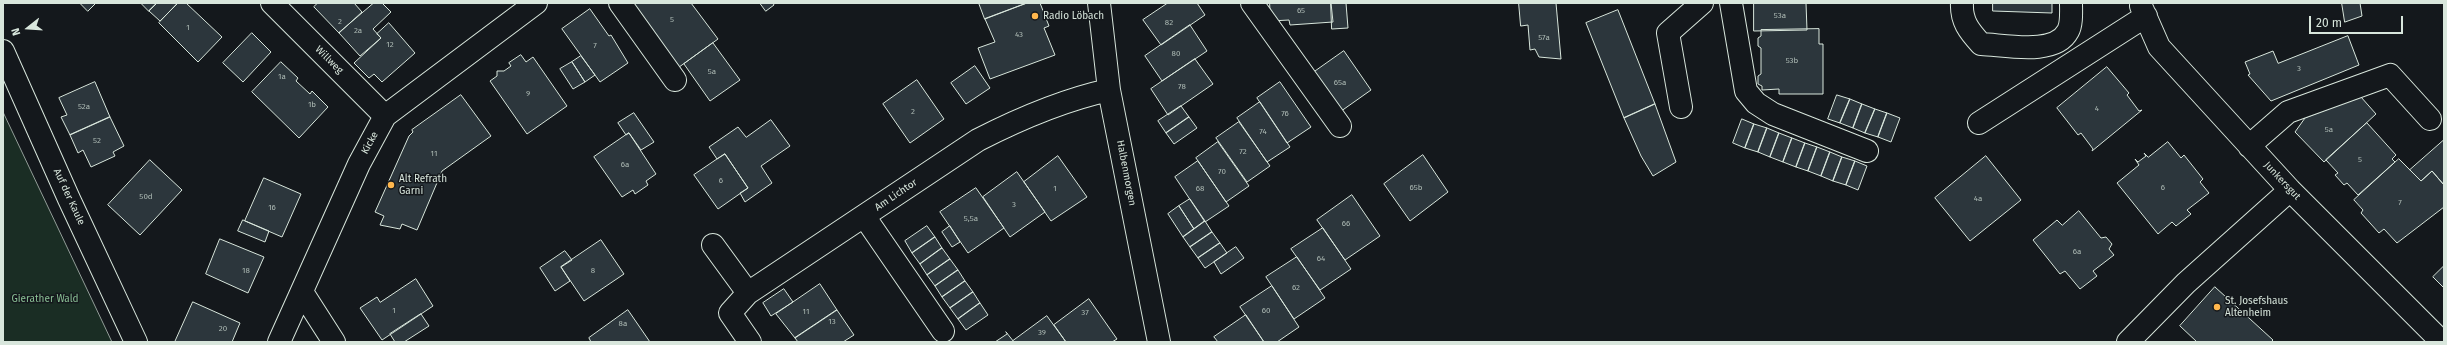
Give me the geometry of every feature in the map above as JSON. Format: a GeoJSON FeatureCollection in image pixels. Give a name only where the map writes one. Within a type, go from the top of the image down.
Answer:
{"type":"FeatureCollection","features":[{"type":"Feature","properties":{"kind":"street","name":"Kicke"},"geometry":{"type":"LineString","coordinates":[[279,342],[359,164],[385,116],[536,3]]}},
{"type":"Feature","properties":{"kind":"street"},"geometry":{"type":"LineString","coordinates":[[620,3],[675,80]]}},
{"type":"Feature","properties":{"kind":"street","name":"Halbenmorgen"},"geometry":{"type":"LineString","coordinates":[[1099,3],[1109,90],[1159,342]]}},
{"type":"Feature","properties":{"kind":"street"},"geometry":{"type":"LineString","coordinates":[[1252,3],[1340,126]]}},
{"type":"Feature","properties":{"kind":"street"},"geometry":{"type":"LineString","coordinates":[[1681,107],[1668,33],[1702,3]]}},
{"type":"Feature","properties":{"kind":"street"},"geometry":{"type":"LineString","coordinates":[[1731,3],[1746,91],[1756,103],[1773,114],[1866,151]]}},
{"type":"Feature","properties":{"kind":"street"},"geometry":{"type":"LineString","coordinates":[[1962,3],[1962,14],[1968,30],[1981,44],[2044,47],[2058,43],[2069,30],[2071,3]]}},
{"type":"Feature","properties":{"kind":"street","name":"Willweg"},"geometry":{"type":"LineString","coordinates":[[279,5],[385,116]]}},
{"type":"Feature","properties":{"kind":"street","name":"Junkersgut"},"geometry":{"type":"LineString","coordinates":[[1979,123],[2143,11],[2159,47],[2290,190],[2442,342]]}},
{"type":"Feature","properties":{"kind":"street","name":"Auf der Kaule"},"geometry":{"type":"LineString","coordinates":[[3,51],[136,342]]}},
{"type":"Feature","properties":{"kind":"street"},"geometry":{"type":"LineString","coordinates":[[2250,146],[2288,112],[2390,75],[2430,119]]}},
{"type":"Feature","properties":{"kind":"street","name":"Am Lichtor"},"geometry":{"type":"LineString","coordinates":[[750,342],[730,313],[748,293],[978,140],[1015,121],[1076,98],[1109,90]]}},
{"type":"Feature","properties":{"kind":"street"},"geometry":{"type":"LineString","coordinates":[[2128,342],[2186,283],[2290,190]]}},
{"type":"Feature","properties":{"kind":"street"},"geometry":{"type":"LineString","coordinates":[[864,216],[943,331]]}},
{"type":"Feature","properties":{"kind":"street"},"geometry":{"type":"LineString","coordinates":[[712,245],[748,293]]}},
{"type":"Feature","properties":{"kind":"street"},"geometry":{"type":"LineString","coordinates":[[302,292],[334,342]]}},
{"type":"Feature","properties":{"kind":"green space","name":"Gierather Wald"},"geometry":{"type":"Polygon","coordinates":[[[3,112],[112,342],[3,342],[3,112]]]}},
{"type":"Feature","properties":{"kind":"building"},"geometry":{"type":"Polygon","coordinates":[[[80,3],[96,3],[88,11],[80,3]]]}},
{"type":"Feature","properties":{"kind":"building"},"geometry":{"type":"Polygon","coordinates":[[[141,3],[157,3],[149,11],[141,3]]]}},
{"type":"Feature","properties":{"kind":"building"},"geometry":{"type":"Polygon","coordinates":[[[157,3],[178,3],[160,21],[149,11],[157,3]]]}},
{"type":"Feature","properties":{"kind":"building"},"geometry":{"type":"Polygon","coordinates":[[[178,3],[186,3],[222,37],[198,62],[159,23],[178,3]]]}},
{"type":"Feature","properties":{"kind":"building"},"geometry":{"type":"Polygon","coordinates":[[[318,3],[354,3],[362,12],[339,33],[314,7],[318,3]]]}},
{"type":"Feature","properties":{"kind":"building"},"geometry":{"type":"Polygon","coordinates":[[[374,3],[382,3],[391,12],[373,29],[381,38],[360,56],[339,33],[374,3]]]}},
{"type":"Feature","properties":{"kind":"building"},"geometry":{"type":"Polygon","coordinates":[[[628,3],[691,3],[718,39],[675,70],[628,3]]]}},
{"type":"Feature","properties":{"kind":"building"},"geometry":{"type":"Polygon","coordinates":[[[760,3],[773,3],[774,5],[766,11],[760,3]]]}},
{"type":"Feature","properties":{"kind":"building"},"geometry":{"type":"Polygon","coordinates":[[[979,3],[1027,3],[985,19],[979,3]]]}},
{"type":"Feature","properties":{"kind":"building"},"geometry":{"type":"Polygon","coordinates":[[[1027,3],[1040,3],[1049,26],[1044,28],[1055,55],[990,79],[978,48],[995,42],[985,19],[1027,3]]]}},
{"type":"Feature","properties":{"kind":"building"},"geometry":{"type":"Polygon","coordinates":[[[1168,3],[1197,3],[1205,15],[1161,45],[1143,20],[1168,3]]]}},
{"type":"Feature","properties":{"kind":"building"},"geometry":{"type":"Polygon","coordinates":[[[1270,3],[1331,3],[1333,22],[1290,25],[1289,20],[1271,21],[1270,3]]]}},
{"type":"Feature","properties":{"kind":"building"},"geometry":{"type":"Polygon","coordinates":[[[1331,3],[1346,3],[1348,28],[1332,29],[1331,3]]]}},
{"type":"Feature","properties":{"kind":"building"},"geometry":{"type":"Polygon","coordinates":[[[1519,3],[1556,3],[1561,59],[1539,57],[1535,49],[1530,50],[1528,25],[1521,26],[1519,3]]]}},
{"type":"Feature","properties":{"kind":"building"},"geometry":{"type":"Polygon","coordinates":[[[1754,3],[1806,3],[1807,30],[1754,31],[1754,3]]]}},
{"type":"Feature","properties":{"kind":"building"},"geometry":{"type":"Polygon","coordinates":[[[1993,3],[2052,3],[2052,13],[1993,11],[1993,3]]]}},
{"type":"Feature","properties":{"kind":"building"},"geometry":{"type":"Polygon","coordinates":[[[2342,3],[2360,3],[2362,16],[2345,22],[2342,3]]]}},
{"type":"Feature","properties":{"kind":"building"},"geometry":{"type":"Polygon","coordinates":[[[590,9],[609,36],[611,35],[628,63],[600,82],[562,29],[590,9]]]}},
{"type":"Feature","properties":{"kind":"building"},"geometry":{"type":"Polygon","coordinates":[[[1618,10],[1655,104],[1624,118],[1586,23],[1618,10]]]}},
{"type":"Feature","properties":{"kind":"building"},"geometry":{"type":"Polygon","coordinates":[[[389,23],[415,53],[382,82],[374,74],[369,78],[354,63],[381,38],[377,34],[389,23]]]}},
{"type":"Feature","properties":{"kind":"building"},"geometry":{"type":"Polygon","coordinates":[[[1190,25],[1207,51],[1162,81],[1145,56],[1190,25]]]}},
{"type":"Feature","properties":{"kind":"building"},"geometry":{"type":"Polygon","coordinates":[[[1819,29],[1819,44],[1823,44],[1823,94],[1779,94],[1779,89],[1762,90],[1762,86],[1758,84],[1758,76],[1761,74],[1761,48],[1758,46],[1758,38],[1761,36],[1761,30],[1819,29]]]}},
{"type":"Feature","properties":{"kind":"building"},"geometry":{"type":"Polygon","coordinates":[[[252,33],[271,52],[243,82],[223,63],[252,33]]]}},
{"type":"Feature","properties":{"kind":"building"},"geometry":{"type":"Polygon","coordinates":[[[2348,36],[2359,65],[2271,101],[2248,75],[2250,74],[2245,62],[2273,51],[2278,63],[2348,36]]]}},
{"type":"Feature","properties":{"kind":"building"},"geometry":{"type":"Polygon","coordinates":[[[713,43],[740,80],[710,101],[684,64],[713,43]]]}},
{"type":"Feature","properties":{"kind":"building"},"geometry":{"type":"Polygon","coordinates":[[[1344,51],[1371,90],[1337,114],[1310,75],[1344,51]]]}},
{"type":"Feature","properties":{"kind":"building"},"geometry":{"type":"Polygon","coordinates":[[[521,55],[526,62],[533,57],[567,106],[527,134],[490,81],[497,76],[497,71],[504,71],[511,66],[509,63],[521,55]]]}},
{"type":"Feature","properties":{"kind":"building"},"geometry":{"type":"Polygon","coordinates":[[[581,56],[595,75],[585,82],[572,62],[581,56]]]}},
{"type":"Feature","properties":{"kind":"building"},"geometry":{"type":"Polygon","coordinates":[[[1195,59],[1213,84],[1168,115],[1151,89],[1195,59]]]}},
{"type":"Feature","properties":{"kind":"building"},"geometry":{"type":"Polygon","coordinates":[[[281,62],[298,78],[296,81],[310,94],[312,91],[328,107],[299,138],[252,92],[281,62]]]}},
{"type":"Feature","properties":{"kind":"building"},"geometry":{"type":"Polygon","coordinates":[[[572,62],[585,82],[573,89],[560,69],[572,62]]]}},
{"type":"Feature","properties":{"kind":"building"},"geometry":{"type":"Polygon","coordinates":[[[975,66],[990,88],[966,104],[951,83],[975,66]]]}},
{"type":"Feature","properties":{"kind":"building"},"geometry":{"type":"Polygon","coordinates":[[[2107,67],[2129,93],[2127,95],[2139,111],[2142,110],[2092,151],[2093,149],[2081,133],[2078,135],[2057,108],[2107,67]]]}},
{"type":"Feature","properties":{"kind":"building"},"geometry":{"type":"Polygon","coordinates":[[[917,80],[944,119],[910,143],[883,104],[917,80]]]}},
{"type":"Feature","properties":{"kind":"building"},"geometry":{"type":"Polygon","coordinates":[[[95,82],[110,117],[70,135],[61,117],[67,115],[59,98],[95,82]]]}},
{"type":"Feature","properties":{"kind":"building"},"geometry":{"type":"Polygon","coordinates":[[[1280,82],[1311,127],[1287,143],[1257,98],[1280,82]]]}},
{"type":"Feature","properties":{"kind":"building"},"geometry":{"type":"Polygon","coordinates":[[[461,95],[491,136],[442,171],[417,230],[402,224],[400,229],[380,225],[384,216],[375,212],[409,136],[413,132],[412,130],[461,95]]]}},
{"type":"Feature","properties":{"kind":"building"},"geometry":{"type":"Polygon","coordinates":[[[1837,95],[1850,99],[1840,123],[1828,119],[1837,95]]]}},
{"type":"Feature","properties":{"kind":"building"},"geometry":{"type":"Polygon","coordinates":[[[2361,97],[2376,114],[2324,162],[2295,132],[2305,118],[2361,97]]]}},
{"type":"Feature","properties":{"kind":"building"},"geometry":{"type":"Polygon","coordinates":[[[1850,99],[1862,104],[1853,128],[1840,123],[1850,99]]]}},
{"type":"Feature","properties":{"kind":"building"},"geometry":{"type":"Polygon","coordinates":[[[1260,102],[1290,147],[1267,162],[1237,118],[1260,102]]]}},
{"type":"Feature","properties":{"kind":"building"},"geometry":{"type":"Polygon","coordinates":[[[1655,104],[1676,162],[1653,176],[1641,156],[1624,118],[1655,104]]]}},
{"type":"Feature","properties":{"kind":"building"},"geometry":{"type":"Polygon","coordinates":[[[1862,104],[1875,109],[1865,133],[1853,128],[1862,104]]]}},
{"type":"Feature","properties":{"kind":"building"},"geometry":{"type":"Polygon","coordinates":[[[1181,106],[1189,117],[1166,133],[1158,121],[1181,106]]]}},
{"type":"Feature","properties":{"kind":"building"},"geometry":{"type":"Polygon","coordinates":[[[1875,109],[1887,113],[1878,137],[1865,133],[1875,109]]]}},
{"type":"Feature","properties":{"kind":"building"},"geometry":{"type":"Polygon","coordinates":[[[634,113],[654,142],[641,150],[629,133],[626,135],[618,123],[634,113]]]}},
{"type":"Feature","properties":{"kind":"building"},"geometry":{"type":"Polygon","coordinates":[[[1887,113],[1900,118],[1891,142],[1878,137],[1887,113]]]}},
{"type":"Feature","properties":{"kind":"building"},"geometry":{"type":"Polygon","coordinates":[[[110,117],[124,146],[113,152],[115,156],[91,167],[83,150],[78,153],[70,135],[110,117]]]}},
{"type":"Feature","properties":{"kind":"building"},"geometry":{"type":"Polygon","coordinates":[[[1189,117],[1197,128],[1174,144],[1166,133],[1189,117]]]}},
{"type":"Feature","properties":{"kind":"building"},"geometry":{"type":"Polygon","coordinates":[[[1742,119],[1754,124],[1745,148],[1733,143],[1742,119]]]}},
{"type":"Feature","properties":{"kind":"building"},"geometry":{"type":"Polygon","coordinates":[[[771,120],[790,146],[761,166],[772,183],[745,202],[740,193],[748,188],[725,154],[717,159],[709,147],[738,127],[746,137],[771,120]]]}},
{"type":"Feature","properties":{"kind":"building"},"geometry":{"type":"Polygon","coordinates":[[[1239,122],[1270,166],[1247,182],[1216,138],[1239,122]]]}},
{"type":"Feature","properties":{"kind":"building"},"geometry":{"type":"Polygon","coordinates":[[[2367,123],[2396,155],[2392,159],[2395,162],[2358,195],[2347,183],[2344,185],[2335,175],[2338,173],[2326,160],[2367,123]]]}},
{"type":"Feature","properties":{"kind":"building"},"geometry":{"type":"Polygon","coordinates":[[[1754,124],[1767,128],[1758,152],[1745,148],[1754,124]]]}},
{"type":"Feature","properties":{"kind":"building"},"geometry":{"type":"Polygon","coordinates":[[[1767,128],[1779,133],[1770,157],[1758,152],[1767,128]]]}},
{"type":"Feature","properties":{"kind":"building"},"geometry":{"type":"Polygon","coordinates":[[[629,133],[656,174],[646,181],[648,185],[635,194],[633,190],[622,197],[594,157],[629,133]]]}},
{"type":"Feature","properties":{"kind":"building"},"geometry":{"type":"Polygon","coordinates":[[[1779,133],[1792,138],[1783,162],[1770,157],[1779,133]]]}},
{"type":"Feature","properties":{"kind":"building"},"geometry":{"type":"Polygon","coordinates":[[[1792,138],[1805,143],[1796,167],[1783,162],[1792,138]]]}},
{"type":"Feature","properties":{"kind":"building"},"geometry":{"type":"Polygon","coordinates":[[[2444,140],[2444,185],[2432,171],[2421,181],[2410,170],[2444,140]]]}},
{"type":"Feature","properties":{"kind":"building"},"geometry":{"type":"Polygon","coordinates":[[[1218,142],[1249,186],[1226,202],[1196,158],[1218,142]]]}},
{"type":"Feature","properties":{"kind":"building"},"geometry":{"type":"Polygon","coordinates":[[[2168,142],[2181,158],[2184,155],[2203,179],[2200,182],[2209,193],[2187,210],[2191,214],[2176,226],[2172,222],[2158,234],[2117,183],[2139,165],[2135,159],[2138,162],[2146,156],[2144,153],[2148,157],[2168,142]]]}},
{"type":"Feature","properties":{"kind":"building"},"geometry":{"type":"Polygon","coordinates":[[[1805,143],[1817,147],[1808,171],[1796,167],[1805,143]]]}},
{"type":"Feature","properties":{"kind":"building"},"geometry":{"type":"Polygon","coordinates":[[[1817,147],[1830,152],[1821,176],[1808,171],[1817,147]]]}},
{"type":"Feature","properties":{"kind":"building"},"geometry":{"type":"Polygon","coordinates":[[[1830,152],[1842,157],[1833,181],[1821,176],[1830,152]]]}},
{"type":"Feature","properties":{"kind":"building"},"geometry":{"type":"Polygon","coordinates":[[[725,154],[748,188],[718,209],[694,175],[725,154]]]}},
{"type":"Feature","properties":{"kind":"building"},"geometry":{"type":"Polygon","coordinates":[[[1423,155],[1448,192],[1410,221],[1384,184],[1423,155]]]}},
{"type":"Feature","properties":{"kind":"building"},"geometry":{"type":"Polygon","coordinates":[[[1058,156],[1087,197],[1051,221],[1024,182],[1058,156]]]}},
{"type":"Feature","properties":{"kind":"building"},"geometry":{"type":"Polygon","coordinates":[[[1986,156],[2021,200],[1970,241],[1935,198],[1986,156]]]}},
{"type":"Feature","properties":{"kind":"building"},"geometry":{"type":"Polygon","coordinates":[[[1842,157],[1855,161],[1846,185],[1833,181],[1842,157]]]}},
{"type":"Feature","properties":{"kind":"building"},"geometry":{"type":"Polygon","coordinates":[[[2399,159],[2421,181],[2432,171],[2444,185],[2444,207],[2397,243],[2384,229],[2379,233],[2361,213],[2363,210],[2354,200],[2399,159]]]}},
{"type":"Feature","properties":{"kind":"building"},"geometry":{"type":"Polygon","coordinates":[[[150,160],[182,190],[140,235],[108,205],[150,160]]]}},
{"type":"Feature","properties":{"kind":"building"},"geometry":{"type":"Polygon","coordinates":[[[1198,161],[1229,206],[1205,222],[1175,177],[1198,161]]]}},
{"type":"Feature","properties":{"kind":"building"},"geometry":{"type":"Polygon","coordinates":[[[1855,161],[1867,166],[1858,190],[1846,185],[1855,161]]]}},
{"type":"Feature","properties":{"kind":"building"},"geometry":{"type":"Polygon","coordinates":[[[1017,172],[1045,212],[1010,237],[983,197],[1017,172]]]}},
{"type":"Feature","properties":{"kind":"building"},"geometry":{"type":"Polygon","coordinates":[[[264,178],[301,194],[282,237],[245,221],[264,178]]]}},
{"type":"Feature","properties":{"kind":"building"},"geometry":{"type":"Polygon","coordinates":[[[976,188],[1004,228],[968,253],[940,212],[976,188]]]}},
{"type":"Feature","properties":{"kind":"building"},"geometry":{"type":"Polygon","coordinates":[[[1352,195],[1380,236],[1345,260],[1317,220],[1352,195]]]}},
{"type":"Feature","properties":{"kind":"building"},"geometry":{"type":"Polygon","coordinates":[[[1190,199],[1205,221],[1194,229],[1179,206],[1190,199]]]}},
{"type":"Feature","properties":{"kind":"building"},"geometry":{"type":"Polygon","coordinates":[[[1179,206],[1194,229],[1183,237],[1168,214],[1179,206]]]}},
{"type":"Feature","properties":{"kind":"building"},"geometry":{"type":"Polygon","coordinates":[[[2079,211],[2101,238],[2106,237],[2112,244],[2109,249],[2114,255],[2093,271],[2097,276],[2080,289],[2065,271],[2060,274],[2033,240],[2057,220],[2062,225],[2079,211]]]}},
{"type":"Feature","properties":{"kind":"building"},"geometry":{"type":"Polygon","coordinates":[[[243,220],[269,231],[265,242],[238,231],[243,220]]]}},
{"type":"Feature","properties":{"kind":"building"},"geometry":{"type":"Polygon","coordinates":[[[1205,221],[1212,232],[1190,247],[1183,237],[1205,221]]]}},
{"type":"Feature","properties":{"kind":"building"},"geometry":{"type":"Polygon","coordinates":[[[927,226],[935,237],[912,253],[905,241],[927,226]]]}},
{"type":"Feature","properties":{"kind":"building"},"geometry":{"type":"Polygon","coordinates":[[[950,226],[960,242],[952,247],[942,232],[950,226]]]}},
{"type":"Feature","properties":{"kind":"building"},"geometry":{"type":"Polygon","coordinates":[[[1323,228],[1351,269],[1320,290],[1291,249],[1323,228]]]}},
{"type":"Feature","properties":{"kind":"building"},"geometry":{"type":"Polygon","coordinates":[[[1212,232],[1220,243],[1198,258],[1190,247],[1212,232]]]}},
{"type":"Feature","properties":{"kind":"building"},"geometry":{"type":"Polygon","coordinates":[[[935,237],[942,248],[920,264],[912,253],[935,237]]]}},
{"type":"Feature","properties":{"kind":"building"},"geometry":{"type":"Polygon","coordinates":[[[220,239],[264,257],[248,293],[206,274],[220,239]]]}},
{"type":"Feature","properties":{"kind":"building"},"geometry":{"type":"Polygon","coordinates":[[[601,240],[624,274],[584,301],[561,267],[601,240]]]}},
{"type":"Feature","properties":{"kind":"building"},"geometry":{"type":"Polygon","coordinates":[[[1220,243],[1227,253],[1205,268],[1198,258],[1220,243]]]}},
{"type":"Feature","properties":{"kind":"building"},"geometry":{"type":"Polygon","coordinates":[[[1236,247],[1244,258],[1221,274],[1214,262],[1236,247]]]}},
{"type":"Feature","properties":{"kind":"building"},"geometry":{"type":"Polygon","coordinates":[[[942,248],[950,259],[927,275],[920,264],[942,248]]]}},
{"type":"Feature","properties":{"kind":"building"},"geometry":{"type":"Polygon","coordinates":[[[565,251],[572,260],[561,267],[570,281],[555,291],[540,268],[565,251]]]}},
{"type":"Feature","properties":{"kind":"building"},"geometry":{"type":"Polygon","coordinates":[[[1297,257],[1325,298],[1294,319],[1266,277],[1297,257]]]}},
{"type":"Feature","properties":{"kind":"building"},"geometry":{"type":"Polygon","coordinates":[[[950,259],[958,270],[935,286],[927,275],[950,259]]]}},
{"type":"Feature","properties":{"kind":"building"},"geometry":{"type":"Polygon","coordinates":[[[2444,266],[2444,288],[2433,277],[2444,266]]]}},
{"type":"Feature","properties":{"kind":"building"},"geometry":{"type":"Polygon","coordinates":[[[958,270],[965,281],[942,297],[935,286],[958,270]]]}},
{"type":"Feature","properties":{"kind":"building"},"geometry":{"type":"Polygon","coordinates":[[[416,279],[433,306],[382,340],[360,308],[377,297],[380,302],[416,279]]]}},
{"type":"Feature","properties":{"kind":"building"},"geometry":{"type":"Polygon","coordinates":[[[965,281],[973,292],[950,308],[942,297],[965,281]]]}},
{"type":"Feature","properties":{"kind":"building"},"geometry":{"type":"Polygon","coordinates":[[[820,284],[837,310],[795,338],[776,314],[820,284]]]}},
{"type":"Feature","properties":{"kind":"building"},"geometry":{"type":"Polygon","coordinates":[[[1272,286],[1299,327],[1277,342],[1264,342],[1240,307],[1272,286]]]}},
{"type":"Feature","properties":{"kind":"building","name":"St. Josefshaus Altenheim"},"geometry":{"type":"Polygon","coordinates":[[[2215,287],[2273,340],[2271,342],[2197,342],[2180,326],[2215,287]]]}},
{"type":"Feature","properties":{"kind":"building"},"geometry":{"type":"Polygon","coordinates":[[[784,289],[793,302],[771,316],[763,303],[784,289]]]}},
{"type":"Feature","properties":{"kind":"building"},"geometry":{"type":"Polygon","coordinates":[[[973,292],[980,303],[958,319],[950,308],[973,292]]]}},
{"type":"Feature","properties":{"kind":"building"},"geometry":{"type":"Polygon","coordinates":[[[1089,299],[1117,339],[1112,342],[1066,342],[1054,325],[1089,299]]]}},
{"type":"Feature","properties":{"kind":"building"},"geometry":{"type":"Polygon","coordinates":[[[193,302],[240,323],[232,342],[175,342],[193,302]]]}},
{"type":"Feature","properties":{"kind":"building"},"geometry":{"type":"Polygon","coordinates":[[[980,303],[988,315],[966,330],[958,319],[980,303]]]}},
{"type":"Feature","properties":{"kind":"building"},"geometry":{"type":"Polygon","coordinates":[[[628,310],[650,342],[591,342],[589,338],[628,310]]]}},
{"type":"Feature","properties":{"kind":"building"},"geometry":{"type":"Polygon","coordinates":[[[837,310],[854,335],[843,342],[798,342],[795,338],[837,310]]]}},
{"type":"Feature","properties":{"kind":"building"},"geometry":{"type":"Polygon","coordinates":[[[421,314],[429,326],[404,342],[395,342],[390,334],[421,314]]]}},
{"type":"Feature","properties":{"kind":"building"},"geometry":{"type":"Polygon","coordinates":[[[1246,315],[1264,342],[1218,342],[1214,337],[1246,315]]]}},
{"type":"Feature","properties":{"kind":"building"},"geometry":{"type":"Polygon","coordinates":[[[1047,316],[1066,342],[1013,341],[1047,316]]]}},
{"type":"Feature","properties":{"kind":"building"},"geometry":{"type":"Polygon","coordinates":[[[1006,332],[1014,342],[995,342],[1007,334],[1006,332]]]}},
{"type":"Feature","properties":{"kind":"place","name":"Radio Löbach"},"geometry":{"type":"Point","coordinates":[1035,16]}},
{"type":"Feature","properties":{"kind":"place","name":"Alt Refrath Garni"},"geometry":{"type":"Point","coordinates":[391,185]}},
{"type":"Feature","properties":{"kind":"place","name":"St. Josefshaus Altenheim"},"geometry":{"type":"Point","coordinates":[2217,307]}}]}
